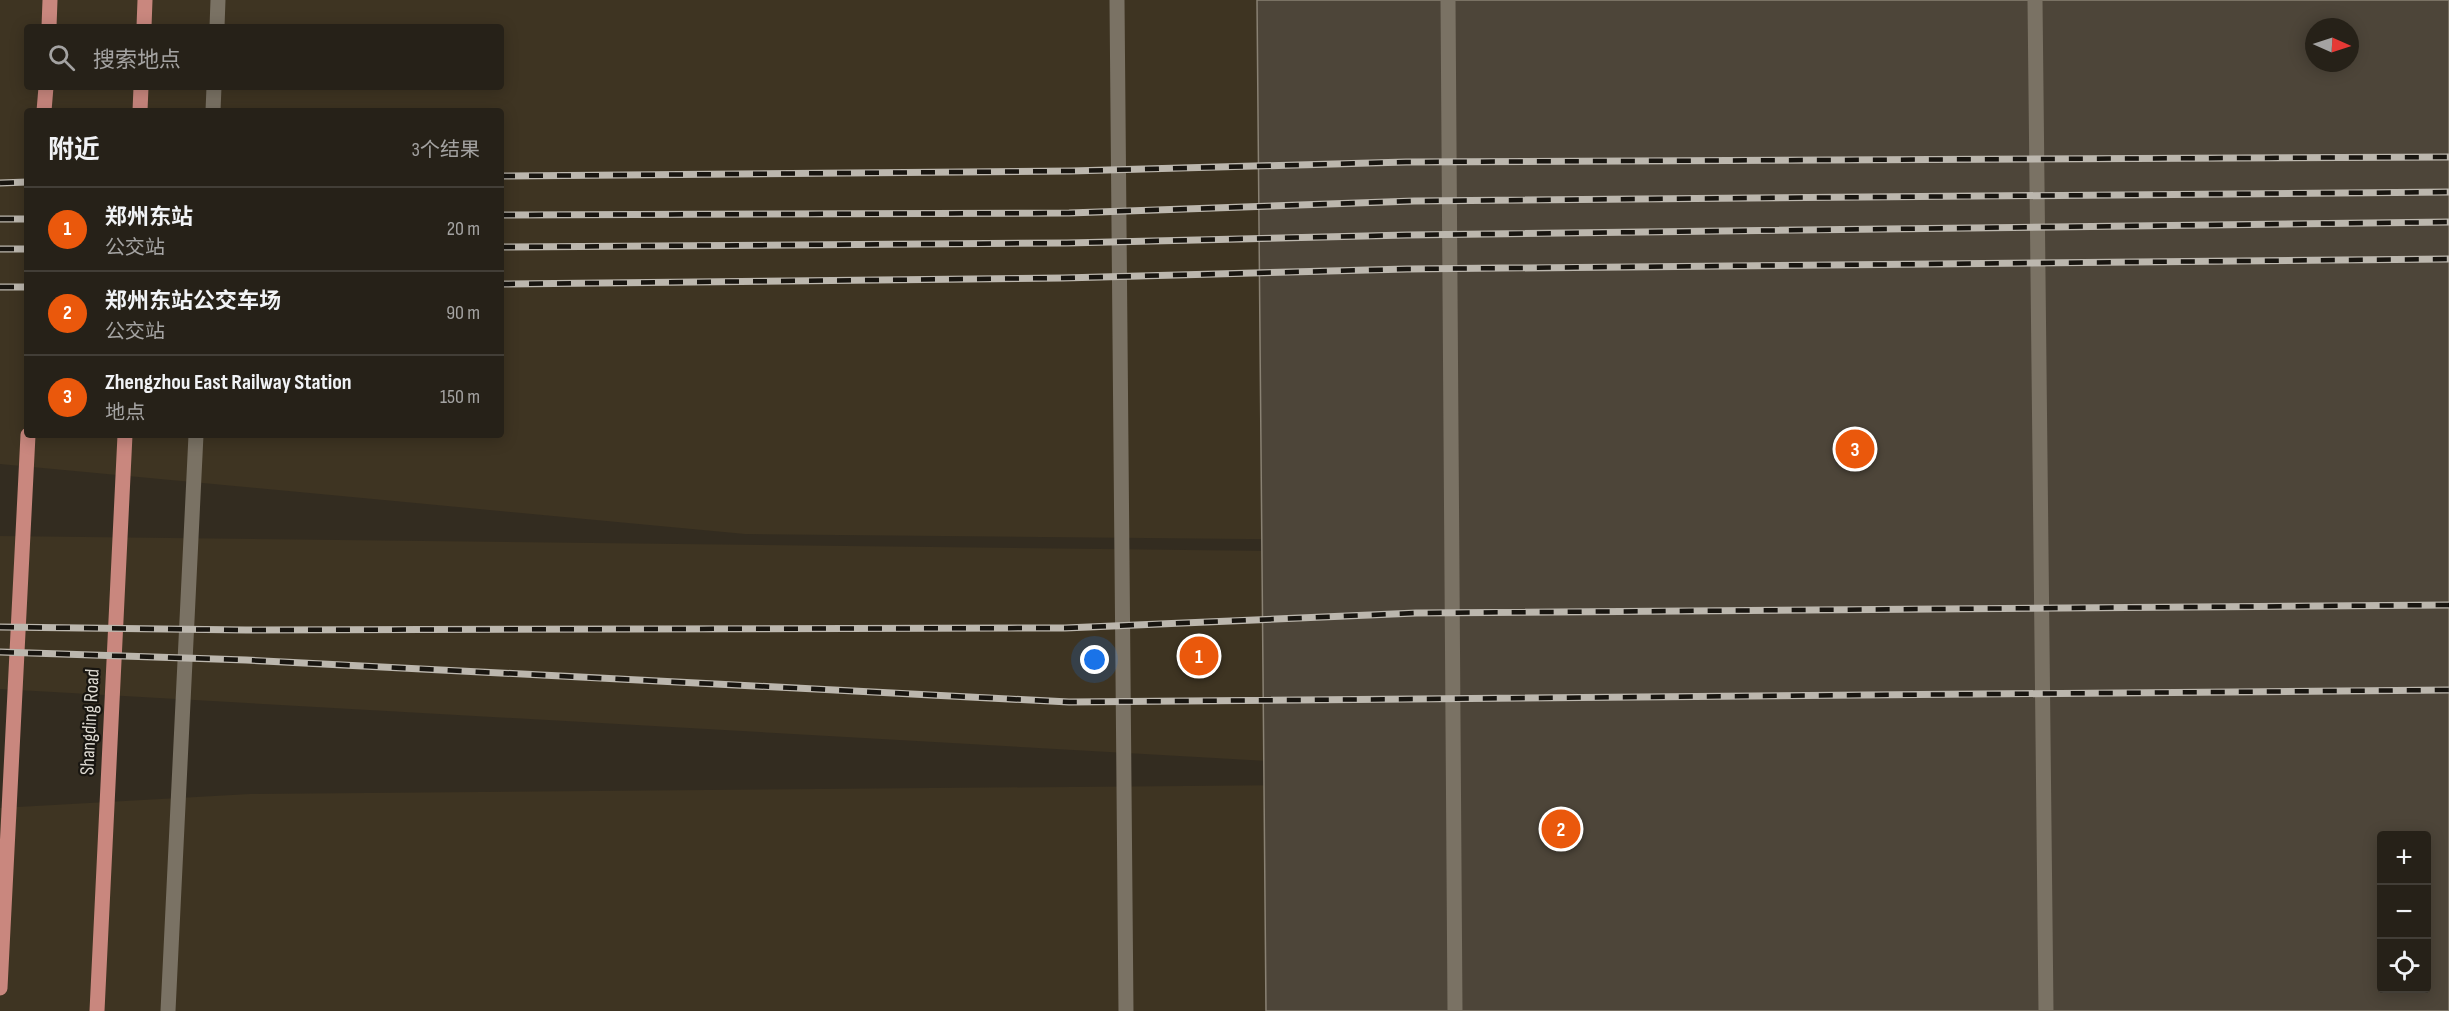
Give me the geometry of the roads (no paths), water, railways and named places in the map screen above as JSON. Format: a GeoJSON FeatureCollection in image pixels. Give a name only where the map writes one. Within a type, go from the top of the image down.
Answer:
{"type":"FeatureCollection","features":[{"type":"Feature","properties":{"kind":"main road"},"geometry":{"type":"LineString","coordinates":[[49,24],[50,0]]}},
{"type":"Feature","properties":{"kind":"main road"},"geometry":{"type":"LineString","coordinates":[[144,24],[145,0]]}},
{"type":"Feature","properties":{"kind":"main road"},"geometry":{"type":"LineString","coordinates":[[44,108],[46,90]]}},
{"type":"Feature","properties":{"kind":"main road"},"geometry":{"type":"LineString","coordinates":[[140,108],[141,90]]}},
{"type":"Feature","properties":{"kind":"main road"},"geometry":{"type":"LineString","coordinates":[[0,988],[28,438]]}},
{"type":"Feature","properties":{"kind":"main road","name":"Shangding Road"},"geometry":{"type":"LineString","coordinates":[[97,1011],[124,438]]}},
{"type":"Feature","properties":{"kind":"street"},"geometry":{"type":"LineString","coordinates":[[217,24],[218,0]]}},
{"type":"Feature","properties":{"kind":"street"},"geometry":{"type":"LineString","coordinates":[[1116,0],[1126,1011]]}},
{"type":"Feature","properties":{"kind":"street"},"geometry":{"type":"LineString","coordinates":[[1448,0],[1455,1011]]}},
{"type":"Feature","properties":{"kind":"street"},"geometry":{"type":"LineString","coordinates":[[2035,0],[2046,1011]]}},
{"type":"Feature","properties":{"kind":"street"},"geometry":{"type":"LineString","coordinates":[[213,108],[214,90]]}},
{"type":"Feature","properties":{"kind":"street"},"geometry":{"type":"LineString","coordinates":[[168,1011],[196,438]]}},
{"type":"Feature","properties":{"kind":"railway"},"geometry":{"type":"LineString","coordinates":[[504,176],[1071,171],[1406,162],[2449,157]]}},
{"type":"Feature","properties":{"kind":"railway"},"geometry":{"type":"LineString","coordinates":[[0,183],[24,182]]}},
{"type":"Feature","properties":{"kind":"railway"},"geometry":{"type":"LineString","coordinates":[[504,215],[1069,213],[1414,201],[2449,192]]}},
{"type":"Feature","properties":{"kind":"railway"},"geometry":{"type":"LineString","coordinates":[[0,219],[24,219]]}},
{"type":"Feature","properties":{"kind":"railway"},"geometry":{"type":"LineString","coordinates":[[504,247],[1067,243],[1407,235],[2449,222]]}},
{"type":"Feature","properties":{"kind":"railway"},"geometry":{"type":"LineString","coordinates":[[0,249],[24,249]]}},
{"type":"Feature","properties":{"kind":"railway"},"geometry":{"type":"LineString","coordinates":[[504,284],[1063,278],[1407,269],[2449,259]]}},
{"type":"Feature","properties":{"kind":"railway"},"geometry":{"type":"LineString","coordinates":[[0,287],[24,287]]}},
{"type":"Feature","properties":{"kind":"railway"},"geometry":{"type":"LineString","coordinates":[[0,627],[246,630],[1065,628],[1416,613],[2449,605]]}},
{"type":"Feature","properties":{"kind":"railway"},"geometry":{"type":"LineString","coordinates":[[0,652],[246,660],[1069,702],[2449,690]]}},
{"type":"Feature","properties":{"kind":"place","name":"Zhengzhou East Railway Station"},"geometry":{"type":"Point","coordinates":[1855,449]}},
{"type":"Feature","properties":{"kind":"place","name":"郑州东站"},"geometry":{"type":"Point","coordinates":[1199,656]}},
{"type":"Feature","properties":{"kind":"place","name":"郑州东站公交车场"},"geometry":{"type":"Point","coordinates":[1561,829]}}]}
